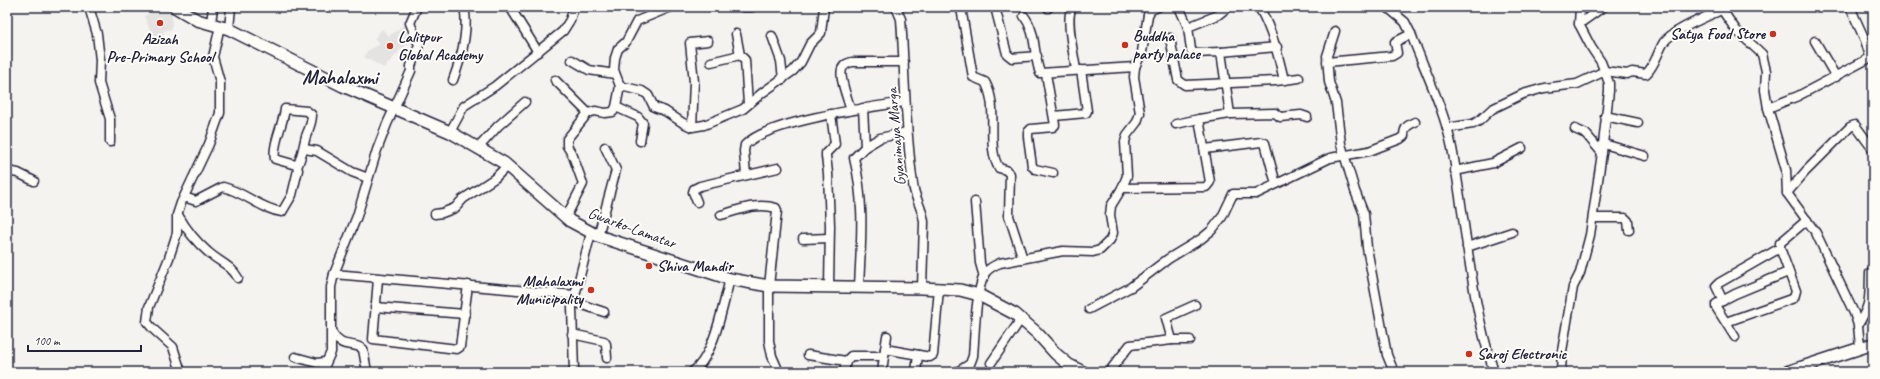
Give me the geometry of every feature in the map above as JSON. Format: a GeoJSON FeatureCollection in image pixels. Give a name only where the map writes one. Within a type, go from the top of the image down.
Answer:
{"type":"FeatureCollection","features":[{"type":"Feature","properties":{"kind":"main road","name":"Gwarko-Lamatar"},"geometry":{"type":"LineString","coordinates":[[175,7],[197,20],[220,26],[344,86],[450,132],[479,147],[507,166],[566,217],[594,235],[730,279],[769,286],[922,288],[960,290],[979,294],[1005,307],[1021,319],[1068,368],[1083,372]]}},
{"type":"Feature","properties":{"kind":"main road"},"geometry":{"type":"LineString","coordinates":[[1787,372],[1873,344]]}},
{"type":"Feature","properties":{"kind":"street"},"geometry":{"type":"LineString","coordinates":[[89,7],[97,34],[100,60],[100,83],[110,119],[110,142]]}},
{"type":"Feature","properties":{"kind":"street"},"geometry":{"type":"LineString","coordinates":[[213,7],[220,26]]}},
{"type":"Feature","properties":{"kind":"street"},"geometry":{"type":"LineString","coordinates":[[181,372],[173,346],[147,322],[149,307],[169,258],[177,233],[177,215],[209,144],[220,113],[220,82],[213,57],[220,26],[231,7]]}},
{"type":"Feature","properties":{"kind":"street"},"geometry":{"type":"LineString","coordinates":[[322,372],[325,362],[331,352],[331,287],[334,274],[356,216],[377,150],[411,71],[411,66],[419,45],[410,23],[417,7]]}},
{"type":"Feature","properties":{"kind":"street"},"geometry":{"type":"LineString","coordinates":[[453,80],[462,54],[466,17],[464,7]]}},
{"type":"Feature","properties":{"kind":"street"},"geometry":{"type":"LineString","coordinates":[[510,7],[538,52]]}},
{"type":"Feature","properties":{"kind":"street"},"geometry":{"type":"LineString","coordinates":[[450,132],[464,106],[495,86],[563,31],[570,20],[574,7]]}},
{"type":"Feature","properties":{"kind":"street"},"geometry":{"type":"LineString","coordinates":[[566,217],[583,184],[579,169],[567,146],[567,139],[588,113],[595,111],[605,113],[613,112],[616,107],[620,86],[615,74],[618,49],[626,42],[636,21],[670,7]]}},
{"type":"Feature","properties":{"kind":"street"},"geometry":{"type":"LineString","coordinates":[[743,7],[752,7]]}},
{"type":"Feature","properties":{"kind":"street"},"geometry":{"type":"LineString","coordinates":[[620,86],[648,95],[654,107],[665,111],[692,127],[704,125],[731,115],[783,79],[801,62],[810,44],[821,33],[824,7]]}},
{"type":"Feature","properties":{"kind":"street","name":"Gyanimaya Marga"},"geometry":{"type":"LineString","coordinates":[[896,7],[901,19],[907,132],[913,186],[924,215],[922,288]]}},
{"type":"Feature","properties":{"kind":"street"},"geometry":{"type":"LineString","coordinates":[[994,7],[1007,54],[1012,58],[1037,56]]}},
{"type":"Feature","properties":{"kind":"street"},"geometry":{"type":"LineString","coordinates":[[1054,116],[1086,113],[1087,111],[1070,25],[1069,11],[1072,7]]}},
{"type":"Feature","properties":{"kind":"street"},"geometry":{"type":"LineString","coordinates":[[1180,7],[1188,27],[1191,50],[1193,53],[1277,47]]}},
{"type":"Feature","properties":{"kind":"street"},"geometry":{"type":"LineString","coordinates":[[1188,27],[1218,15],[1228,7]]}},
{"type":"Feature","properties":{"kind":"street"},"geometry":{"type":"LineString","coordinates":[[1259,7],[1268,22],[1277,47],[1284,80]]}},
{"type":"Feature","properties":{"kind":"street"},"geometry":{"type":"LineString","coordinates":[[1388,9],[1399,7]]}},
{"type":"Feature","properties":{"kind":"street"},"geometry":{"type":"LineString","coordinates":[[1561,372],[1562,351],[1574,287],[1580,273],[1593,218],[1604,144],[1605,116],[1609,91],[1605,71],[1579,24],[1580,7]]}},
{"type":"Feature","properties":{"kind":"street"},"geometry":{"type":"LineString","coordinates":[[1579,24],[1603,7]]}},
{"type":"Feature","properties":{"kind":"street"},"geometry":{"type":"LineString","coordinates":[[1768,108],[1798,96],[1868,59],[1871,51],[1850,7]]}},
{"type":"Feature","properties":{"kind":"street"},"geometry":{"type":"LineString","coordinates":[[961,8],[973,77],[985,82],[990,97],[994,116],[993,150],[996,163],[999,168],[1006,170],[1010,174],[1009,216],[1022,259]]}},
{"type":"Feature","properties":{"kind":"street"},"geometry":{"type":"LineString","coordinates":[[956,372],[966,368],[970,364],[973,356],[979,294],[986,272],[992,266],[1063,251],[1093,252],[1100,250],[1110,240],[1113,233],[1110,206],[1122,188],[1127,176],[1125,142],[1127,135],[1137,122],[1140,113],[1134,77],[1142,52],[1148,15],[1153,8]]}},
{"type":"Feature","properties":{"kind":"street"},"geometry":{"type":"LineString","coordinates":[[1447,128],[1473,124],[1479,121],[1492,108],[1523,94],[1544,88],[1577,84],[1605,71],[1627,74],[1632,72],[1646,74],[1652,70],[1665,41],[1674,34],[1721,8],[1736,30],[1762,54],[1766,71],[1765,90],[1768,108],[1786,170],[1787,193],[1816,232],[1858,325],[1860,347]]}},
{"type":"Feature","properties":{"kind":"street"},"geometry":{"type":"LineString","coordinates":[[1388,9],[1405,22],[1411,34],[1447,128],[1483,339],[1494,372]]}},
{"type":"Feature","properties":{"kind":"street"},"geometry":{"type":"LineString","coordinates":[[1024,16],[1030,23],[1040,73],[1046,74],[1078,70],[1136,67]]}},
{"type":"Feature","properties":{"kind":"street"},"geometry":{"type":"LineString","coordinates":[[1334,31],[1327,56],[1329,82],[1336,103],[1342,144],[1354,191],[1364,214],[1367,248],[1387,355],[1394,372]]}},
{"type":"Feature","properties":{"kind":"street"},"geometry":{"type":"LineString","coordinates":[[736,34],[740,55],[745,60],[748,104]]}},
{"type":"Feature","properties":{"kind":"street"},"geometry":{"type":"LineString","coordinates":[[1327,62],[1395,55],[1397,53],[1395,42],[1411,34]]}},
{"type":"Feature","properties":{"kind":"street"},"geometry":{"type":"LineString","coordinates":[[772,36],[781,61],[783,79]]}},
{"type":"Feature","properties":{"kind":"street"},"geometry":{"type":"LineString","coordinates":[[1170,38],[1178,80],[1185,85],[1299,78]]}},
{"type":"Feature","properties":{"kind":"street"},"geometry":{"type":"LineString","coordinates":[[692,127],[694,82],[690,43],[708,41]]}},
{"type":"Feature","properties":{"kind":"street"},"geometry":{"type":"LineString","coordinates":[[1815,41],[1836,76]]}},
{"type":"Feature","properties":{"kind":"street"},"geometry":{"type":"LineString","coordinates":[[1221,52],[1230,114]]}},
{"type":"Feature","properties":{"kind":"street"},"geometry":{"type":"LineString","coordinates":[[711,62],[740,55]]}},
{"type":"Feature","properties":{"kind":"street"},"geometry":{"type":"LineString","coordinates":[[572,60],[589,70],[615,74]]}},
{"type":"Feature","properties":{"kind":"street"},"geometry":{"type":"LineString","coordinates":[[851,110],[842,78],[842,69],[845,64],[852,62],[904,62]]}},
{"type":"Feature","properties":{"kind":"street"},"geometry":{"type":"LineString","coordinates":[[1046,74],[1055,123],[1053,127],[1031,129],[1028,132],[1032,166],[1034,169],[1054,172]]}},
{"type":"Feature","properties":{"kind":"street"},"geometry":{"type":"LineString","coordinates":[[555,80],[588,113]]}},
{"type":"Feature","properties":{"kind":"street"},"geometry":{"type":"LineString","coordinates":[[479,147],[498,126],[524,102]]}},
{"type":"Feature","properties":{"kind":"street"},"geometry":{"type":"LineString","coordinates":[[746,175],[745,145],[760,135],[788,125],[831,114],[905,102]]}},
{"type":"Feature","properties":{"kind":"street"},"geometry":{"type":"LineString","coordinates":[[616,107],[638,118],[643,124],[640,141]]}},
{"type":"Feature","properties":{"kind":"street"},"geometry":{"type":"LineString","coordinates":[[863,108],[865,147]]}},
{"type":"Feature","properties":{"kind":"street"},"geometry":{"type":"LineString","coordinates":[[184,197],[196,201],[223,187],[236,190],[272,210],[282,212],[292,195],[298,170],[297,167],[312,123],[312,115],[307,111],[285,109],[284,122],[273,151],[275,159],[296,165],[297,167]]}},
{"type":"Feature","properties":{"kind":"street"},"geometry":{"type":"LineString","coordinates":[[1176,124],[1230,114],[1275,113],[1280,117],[1301,115],[1307,117]]}},
{"type":"Feature","properties":{"kind":"street"},"geometry":{"type":"LineString","coordinates":[[829,287],[828,173],[826,153],[835,144],[831,114]]}},
{"type":"Feature","properties":{"kind":"street"},"geometry":{"type":"LineString","coordinates":[[1605,116],[1638,123]]}},
{"type":"Feature","properties":{"kind":"street"},"geometry":{"type":"LineString","coordinates":[[1122,188],[1206,186],[1210,182],[1199,119]]}},
{"type":"Feature","properties":{"kind":"street"},"geometry":{"type":"LineString","coordinates":[[1089,310],[1132,287],[1168,259],[1201,239],[1212,230],[1222,217],[1233,194],[1256,194],[1330,158],[1369,152],[1400,139],[1404,136],[1405,128],[1415,122]]}},
{"type":"Feature","properties":{"kind":"street"},"geometry":{"type":"LineString","coordinates":[[1787,193],[1806,171],[1850,127],[1855,125],[1872,148]]}},
{"type":"Feature","properties":{"kind":"street"},"geometry":{"type":"LineString","coordinates":[[1575,129],[1586,134],[1602,153]]}},
{"type":"Feature","properties":{"kind":"street"},"geometry":{"type":"LineString","coordinates":[[860,287],[862,214],[860,184],[854,158],[858,152],[880,138],[907,132]]}},
{"type":"Feature","properties":{"kind":"street"},"geometry":{"type":"LineString","coordinates":[[1205,149],[1260,142],[1265,143],[1276,184]]}},
{"type":"Feature","properties":{"kind":"street"},"geometry":{"type":"LineString","coordinates":[[1604,144],[1645,156]]}},
{"type":"Feature","properties":{"kind":"street"},"geometry":{"type":"LineString","coordinates":[[574,372],[572,334],[574,298],[616,170],[605,147]]}},
{"type":"Feature","properties":{"kind":"street"},"geometry":{"type":"LineString","coordinates":[[1455,171],[1493,163],[1522,148]]}},
{"type":"Feature","properties":{"kind":"street"},"geometry":{"type":"LineString","coordinates":[[304,149],[317,151],[352,172],[368,178]]}},
{"type":"Feature","properties":{"kind":"street"},"geometry":{"type":"LineString","coordinates":[[435,214],[455,208],[463,199],[495,178],[507,166]]}},
{"type":"Feature","properties":{"kind":"street"},"geometry":{"type":"LineString","coordinates":[[697,202],[693,192],[694,189],[700,186],[778,168]]}},
{"type":"Feature","properties":{"kind":"street"},"geometry":{"type":"LineString","coordinates":[[7,171],[18,173],[34,181]]}},
{"type":"Feature","properties":{"kind":"street"},"geometry":{"type":"LineString","coordinates":[[975,202],[980,263],[984,277]]}},
{"type":"Feature","properties":{"kind":"street"},"geometry":{"type":"LineString","coordinates":[[720,215],[759,205],[776,208],[777,217],[769,286],[769,341],[772,356],[779,372]]}},
{"type":"Feature","properties":{"kind":"street"},"geometry":{"type":"LineString","coordinates":[[177,215],[190,235],[216,258],[232,268],[238,278]]}},
{"type":"Feature","properties":{"kind":"street"},"geometry":{"type":"LineString","coordinates":[[1593,218],[1625,218],[1628,221],[1629,230]]}},
{"type":"Feature","properties":{"kind":"street"},"geometry":{"type":"LineString","coordinates":[[1726,322],[1794,298],[1796,291],[1780,248],[1780,243],[1807,220]]}},
{"type":"Feature","properties":{"kind":"street"},"geometry":{"type":"LineString","coordinates":[[1467,247],[1512,232]]}},
{"type":"Feature","properties":{"kind":"street"},"geometry":{"type":"LineString","coordinates":[[803,239],[829,238]]}},
{"type":"Feature","properties":{"kind":"street"},"geometry":{"type":"LineString","coordinates":[[1723,301],[1716,286],[1719,283],[1780,248]]}},
{"type":"Feature","properties":{"kind":"street"},"geometry":{"type":"LineString","coordinates":[[1858,325],[1865,314],[1870,297],[1870,273],[1873,270]]}},
{"type":"Feature","properties":{"kind":"street"},"geometry":{"type":"LineString","coordinates":[[1735,337],[1716,307],[1716,304],[1788,272]]}},
{"type":"Feature","properties":{"kind":"street"},"geometry":{"type":"LineString","coordinates":[[334,274],[378,279],[468,285],[574,298],[604,312]]}},
{"type":"Feature","properties":{"kind":"street"},"geometry":{"type":"LineString","coordinates":[[378,279],[372,338],[374,340],[458,349],[460,347],[468,285]]}},
{"type":"Feature","properties":{"kind":"street"},"geometry":{"type":"LineString","coordinates":[[696,371],[707,354],[730,279]]}},
{"type":"Feature","properties":{"kind":"street"},"geometry":{"type":"LineString","coordinates":[[844,372],[846,361],[851,356],[885,353],[918,354],[930,357],[933,355],[939,289]]}},
{"type":"Feature","properties":{"kind":"street"},"geometry":{"type":"LineString","coordinates":[[1172,340],[1166,318],[1195,305]]}},
{"type":"Feature","properties":{"kind":"street"},"geometry":{"type":"LineString","coordinates":[[375,307],[465,314]]}},
{"type":"Feature","properties":{"kind":"street"},"geometry":{"type":"LineString","coordinates":[[991,363],[1021,319]]}},
{"type":"Feature","properties":{"kind":"street"},"geometry":{"type":"LineString","coordinates":[[332,333],[338,341],[343,344],[363,349],[367,372]]}},
{"type":"Feature","properties":{"kind":"street"},"geometry":{"type":"LineString","coordinates":[[572,334],[604,341],[606,344],[607,358]]}},
{"type":"Feature","properties":{"kind":"street"},"geometry":{"type":"LineString","coordinates":[[882,372],[887,336]]}},
{"type":"Feature","properties":{"kind":"street"},"geometry":{"type":"LineString","coordinates":[[1109,372],[1130,345],[1172,340],[1190,340]]}},
{"type":"Feature","properties":{"kind":"street"},"geometry":{"type":"LineString","coordinates":[[916,372],[918,354]]}},
{"type":"Feature","properties":{"kind":"street"},"geometry":{"type":"LineString","coordinates":[[808,355],[846,361]]}},
{"type":"Feature","properties":{"kind":"street"},"geometry":{"type":"LineString","coordinates":[[295,357],[317,363],[325,362]]}},
{"type":"Feature","properties":{"kind":"shaded area","name":"Azizah Pre-Primary School"},"geometry":{"type":"Polygon","coordinates":[[[167,7],[172,9],[172,29],[163,31],[164,35],[153,37],[144,16],[153,12],[152,8],[167,7]]]}},
{"type":"Feature","properties":{"kind":"shaded area","name":"Lalitpur Global Academy"},"geometry":{"type":"Polygon","coordinates":[[[405,24],[413,41],[401,49],[384,68],[364,57],[367,51],[380,44],[374,39],[382,29],[389,36],[405,24]]]}},
{"type":"Feature","properties":{"kind":"place","name":"Azizah Pre-Primary School"},"geometry":{"type":"Point","coordinates":[160,23]}},
{"type":"Feature","properties":{"kind":"place","name":"Satya Food Store"},"geometry":{"type":"Point","coordinates":[1773,34]}},
{"type":"Feature","properties":{"kind":"place","name":"Buddha party palace"},"geometry":{"type":"Point","coordinates":[1125,45]}},
{"type":"Feature","properties":{"kind":"place","name":"Lalitpur Global Academy"},"geometry":{"type":"Point","coordinates":[390,46]}},
{"type":"Feature","properties":{"kind":"place","name":"Shiva Mandir"},"geometry":{"type":"Point","coordinates":[649,266]}},
{"type":"Feature","properties":{"kind":"place","name":"Mahalaxmi Municipality"},"geometry":{"type":"Point","coordinates":[591,290]}},
{"type":"Feature","properties":{"kind":"place","name":"Saroj Electronic"},"geometry":{"type":"Point","coordinates":[1469,354]}},
{"type":"Feature","properties":{"kind":"district","name":"Mahalaxmi"},"geometry":{"type":"Point","coordinates":[340,77]}}]}
